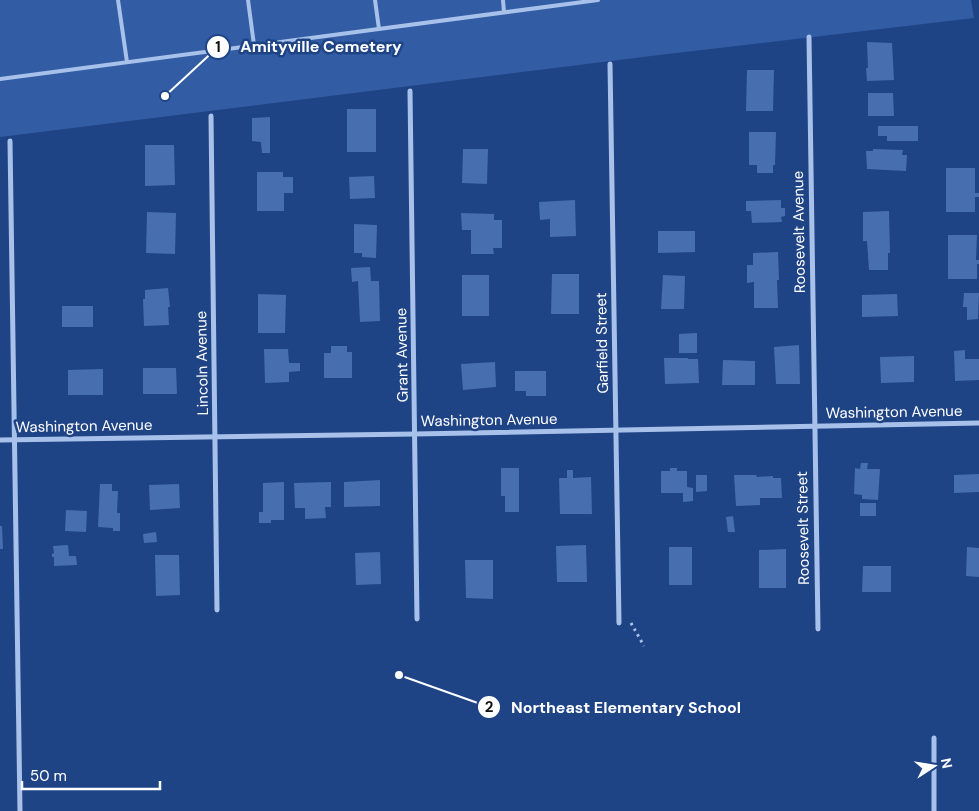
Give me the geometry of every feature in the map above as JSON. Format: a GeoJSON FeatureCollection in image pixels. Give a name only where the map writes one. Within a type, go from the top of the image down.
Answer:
{"type":"FeatureCollection","features":[{"type":"Feature","properties":{"kind":"street","name":"Roosevelt Avenue"},"geometry":{"type":"LineString","coordinates":[[809,37],[814,426]]}},
{"type":"Feature","properties":{"kind":"street","name":"Garfield Street"},"geometry":{"type":"LineString","coordinates":[[610,64],[619,623]]}},
{"type":"Feature","properties":{"kind":"street","name":"Grant Avenue"},"geometry":{"type":"LineString","coordinates":[[410,91],[417,619]]}},
{"type":"Feature","properties":{"kind":"street","name":"Lincoln Avenue"},"geometry":{"type":"LineString","coordinates":[[211,116],[217,610]]}},
{"type":"Feature","properties":{"kind":"street"},"geometry":{"type":"LineString","coordinates":[[10,141],[20,811]]}},
{"type":"Feature","properties":{"kind":"street","name":"Washington Avenue"},"geometry":{"type":"LineString","coordinates":[[0,440],[979,423]]}},
{"type":"Feature","properties":{"kind":"street","name":"Roosevelt Street"},"geometry":{"type":"LineString","coordinates":[[814,426],[818,629]]}},
{"type":"Feature","properties":{"kind":"street"},"geometry":{"type":"LineString","coordinates":[[934,738],[934,811]]}},
{"type":"Feature","properties":{"kind":"lane"},"geometry":{"type":"LineString","coordinates":[[118,0],[127,62]]}},
{"type":"Feature","properties":{"kind":"lane"},"geometry":{"type":"LineString","coordinates":[[248,0],[254,45]]}},
{"type":"Feature","properties":{"kind":"lane"},"geometry":{"type":"LineString","coordinates":[[375,0],[379,29]]}},
{"type":"Feature","properties":{"kind":"lane"},"geometry":{"type":"LineString","coordinates":[[503,0],[504,12]]}},
{"type":"Feature","properties":{"kind":"lane"},"geometry":{"type":"LineString","coordinates":[[0,79],[598,0]]}},
{"type":"Feature","properties":{"kind":"path"},"geometry":{"type":"LineString","coordinates":[[619,623],[630,621],[644,646]]}},
{"type":"Feature","properties":{"kind":"shaded area"},"geometry":{"type":"Polygon","coordinates":[[[0,0],[971,0],[974,18],[0,137],[0,0]]]}},
{"type":"Feature","properties":{"kind":"building"},"geometry":{"type":"Polygon","coordinates":[[[867,42],[892,43],[894,80],[867,81],[867,42]]]}},
{"type":"Feature","properties":{"kind":"building"},"geometry":{"type":"Polygon","coordinates":[[[747,70],[774,70],[773,111],[746,111],[747,70]]]}},
{"type":"Feature","properties":{"kind":"building"},"geometry":{"type":"Polygon","coordinates":[[[868,93],[893,93],[894,116],[868,116],[868,93]]]}},
{"type":"Feature","properties":{"kind":"building"},"geometry":{"type":"Polygon","coordinates":[[[347,109],[376,109],[376,152],[347,152],[347,109]]]}},
{"type":"Feature","properties":{"kind":"building"},"geometry":{"type":"Polygon","coordinates":[[[270,117],[270,153],[262,153],[261,142],[252,141],[252,118],[270,117]]]}},
{"type":"Feature","properties":{"kind":"building"},"geometry":{"type":"Polygon","coordinates":[[[878,126],[918,126],[918,141],[887,141],[887,136],[878,136],[878,126]]]}},
{"type":"Feature","properties":{"kind":"building"},"geometry":{"type":"Polygon","coordinates":[[[749,132],[776,132],[773,173],[757,173],[757,165],[749,165],[749,132]]]}},
{"type":"Feature","properties":{"kind":"building"},"geometry":{"type":"Polygon","coordinates":[[[145,145],[174,145],[175,185],[145,186],[145,145]]]}},
{"type":"Feature","properties":{"kind":"building"},"geometry":{"type":"Polygon","coordinates":[[[463,149],[488,149],[487,184],[462,183],[463,149]]]}},
{"type":"Feature","properties":{"kind":"building"},"geometry":{"type":"Polygon","coordinates":[[[873,149],[903,150],[902,155],[907,155],[906,171],[867,169],[866,151],[873,151],[873,149]]]}},
{"type":"Feature","properties":{"kind":"building"},"geometry":{"type":"Polygon","coordinates":[[[946,168],[975,168],[975,193],[979,193],[979,197],[975,197],[975,212],[946,212],[946,168]]]}},
{"type":"Feature","properties":{"kind":"building"},"geometry":{"type":"Polygon","coordinates":[[[257,172],[283,172],[283,177],[293,177],[293,193],[284,193],[284,211],[257,211],[257,172]]]}},
{"type":"Feature","properties":{"kind":"building"},"geometry":{"type":"Polygon","coordinates":[[[374,176],[375,198],[350,199],[349,177],[374,176]]]}},
{"type":"Feature","properties":{"kind":"building"},"geometry":{"type":"Polygon","coordinates":[[[575,200],[576,236],[550,237],[550,219],[540,220],[539,202],[575,200]]]}},
{"type":"Feature","properties":{"kind":"building"},"geometry":{"type":"Polygon","coordinates":[[[781,200],[781,208],[785,208],[785,216],[781,217],[782,222],[752,223],[751,211],[746,211],[746,201],[781,200]]]}},
{"type":"Feature","properties":{"kind":"building"},"geometry":{"type":"Polygon","coordinates":[[[889,211],[890,253],[888,253],[888,270],[869,270],[867,241],[863,241],[863,212],[889,211]]]}},
{"type":"Feature","properties":{"kind":"building"},"geometry":{"type":"Polygon","coordinates":[[[147,212],[176,213],[175,254],[146,253],[147,212]]]}},
{"type":"Feature","properties":{"kind":"building"},"geometry":{"type":"Polygon","coordinates":[[[461,213],[494,214],[494,220],[502,220],[502,248],[493,248],[494,254],[471,254],[471,230],[462,230],[461,213]]]}},
{"type":"Feature","properties":{"kind":"building"},"geometry":{"type":"Polygon","coordinates":[[[354,224],[377,225],[376,258],[362,257],[362,253],[354,253],[354,224]]]}},
{"type":"Feature","properties":{"kind":"building"},"geometry":{"type":"Polygon","coordinates":[[[658,231],[695,231],[695,252],[658,253],[658,231]]]}},
{"type":"Feature","properties":{"kind":"building"},"geometry":{"type":"Polygon","coordinates":[[[948,235],[977,235],[976,260],[979,260],[979,264],[977,264],[977,279],[948,279],[948,235]]]}},
{"type":"Feature","properties":{"kind":"building"},"geometry":{"type":"Polygon","coordinates":[[[778,252],[778,308],[754,308],[754,282],[747,283],[747,265],[753,265],[753,253],[778,252]]]}},
{"type":"Feature","properties":{"kind":"building"},"geometry":{"type":"Polygon","coordinates":[[[370,267],[371,281],[379,281],[380,321],[360,322],[358,281],[352,282],[351,268],[370,267]]]}},
{"type":"Feature","properties":{"kind":"building"},"geometry":{"type":"Polygon","coordinates":[[[552,274],[579,274],[579,314],[551,314],[552,274]]]}},
{"type":"Feature","properties":{"kind":"building"},"geometry":{"type":"Polygon","coordinates":[[[462,275],[489,275],[489,316],[462,316],[462,275]]]}},
{"type":"Feature","properties":{"kind":"building"},"geometry":{"type":"Polygon","coordinates":[[[663,275],[685,276],[684,309],[661,309],[663,275]]]}},
{"type":"Feature","properties":{"kind":"building"},"geometry":{"type":"Polygon","coordinates":[[[168,288],[169,325],[144,326],[143,299],[145,299],[145,290],[168,288]]]}},
{"type":"Feature","properties":{"kind":"building"},"geometry":{"type":"Polygon","coordinates":[[[964,293],[979,293],[978,319],[967,320],[967,307],[963,307],[964,293]]]}},
{"type":"Feature","properties":{"kind":"building"},"geometry":{"type":"Polygon","coordinates":[[[258,294],[286,295],[285,333],[258,333],[258,294]]]}},
{"type":"Feature","properties":{"kind":"building"},"geometry":{"type":"Polygon","coordinates":[[[897,294],[898,316],[862,317],[862,295],[897,294]]]}},
{"type":"Feature","properties":{"kind":"building"},"geometry":{"type":"Polygon","coordinates":[[[62,306],[93,306],[93,327],[62,327],[62,306]]]}},
{"type":"Feature","properties":{"kind":"building"},"geometry":{"type":"Polygon","coordinates":[[[697,333],[697,353],[679,353],[679,334],[697,333]]]}},
{"type":"Feature","properties":{"kind":"building"},"geometry":{"type":"Polygon","coordinates":[[[799,345],[800,384],[776,384],[774,347],[799,345]]]}},
{"type":"Feature","properties":{"kind":"building"},"geometry":{"type":"Polygon","coordinates":[[[331,346],[347,346],[347,352],[352,352],[352,378],[324,378],[324,353],[331,353],[331,346]]]}},
{"type":"Feature","properties":{"kind":"building"},"geometry":{"type":"Polygon","coordinates":[[[264,349],[288,349],[289,363],[300,363],[300,371],[289,372],[289,382],[265,383],[264,349]]]}},
{"type":"Feature","properties":{"kind":"building"},"geometry":{"type":"Polygon","coordinates":[[[965,350],[965,359],[979,359],[979,380],[955,381],[954,351],[965,350]]]}},
{"type":"Feature","properties":{"kind":"building"},"geometry":{"type":"Polygon","coordinates":[[[914,356],[914,382],[881,383],[880,357],[914,356]]]}},
{"type":"Feature","properties":{"kind":"building"},"geometry":{"type":"Polygon","coordinates":[[[664,358],[698,359],[699,383],[665,384],[664,358]]]}},
{"type":"Feature","properties":{"kind":"building"},"geometry":{"type":"Polygon","coordinates":[[[723,360],[755,361],[755,385],[722,385],[723,360]]]}},
{"type":"Feature","properties":{"kind":"building"},"geometry":{"type":"Polygon","coordinates":[[[495,362],[496,387],[463,390],[461,364],[495,362]]]}},
{"type":"Feature","properties":{"kind":"building"},"geometry":{"type":"Polygon","coordinates":[[[143,368],[176,368],[177,394],[143,394],[143,368]]]}},
{"type":"Feature","properties":{"kind":"building"},"geometry":{"type":"Polygon","coordinates":[[[103,369],[103,395],[68,395],[68,370],[103,369]]]}},
{"type":"Feature","properties":{"kind":"building"},"geometry":{"type":"Polygon","coordinates":[[[515,371],[546,371],[546,396],[526,396],[526,391],[515,391],[515,371]]]}},
{"type":"Feature","properties":{"kind":"building"},"geometry":{"type":"Polygon","coordinates":[[[861,463],[868,463],[867,469],[880,469],[878,500],[862,499],[862,495],[854,494],[855,468],[860,469],[861,463]]]}},
{"type":"Feature","properties":{"kind":"building"},"geometry":{"type":"Polygon","coordinates":[[[501,468],[519,468],[519,512],[505,512],[505,496],[501,496],[501,468]]]}},
{"type":"Feature","properties":{"kind":"building"},"geometry":{"type":"Polygon","coordinates":[[[670,468],[677,468],[677,471],[687,471],[687,487],[693,488],[693,501],[683,502],[683,493],[661,493],[661,471],[670,471],[670,468]]]}},
{"type":"Feature","properties":{"kind":"building"},"geometry":{"type":"Polygon","coordinates":[[[567,470],[573,470],[573,478],[591,477],[592,514],[560,514],[559,478],[567,478],[567,470]]]}},
{"type":"Feature","properties":{"kind":"building"},"geometry":{"type":"Polygon","coordinates":[[[979,474],[979,492],[954,493],[954,475],[979,474]]]}},
{"type":"Feature","properties":{"kind":"building"},"geometry":{"type":"Polygon","coordinates":[[[696,475],[707,475],[707,491],[696,492],[696,475]]]}},
{"type":"Feature","properties":{"kind":"building"},"geometry":{"type":"Polygon","coordinates":[[[734,475],[781,478],[782,498],[760,498],[760,505],[736,506],[734,475]]]}},
{"type":"Feature","properties":{"kind":"building"},"geometry":{"type":"Polygon","coordinates":[[[380,480],[380,506],[344,507],[344,482],[380,480]]]}},
{"type":"Feature","properties":{"kind":"building"},"geometry":{"type":"Polygon","coordinates":[[[284,482],[284,520],[271,520],[271,523],[259,523],[259,512],[263,512],[263,483],[284,482]]]}},
{"type":"Feature","properties":{"kind":"building"},"geometry":{"type":"Polygon","coordinates":[[[331,482],[331,507],[325,507],[326,518],[305,519],[305,508],[295,508],[294,483],[331,482]]]}},
{"type":"Feature","properties":{"kind":"building"},"geometry":{"type":"Polygon","coordinates":[[[100,484],[112,484],[112,491],[118,491],[117,513],[120,513],[120,531],[113,531],[113,528],[98,527],[100,484]]]}},
{"type":"Feature","properties":{"kind":"building"},"geometry":{"type":"Polygon","coordinates":[[[179,484],[180,508],[150,510],[149,485],[179,484]]]}},
{"type":"Feature","properties":{"kind":"building"},"geometry":{"type":"Polygon","coordinates":[[[860,503],[876,503],[876,516],[860,516],[860,503]]]}},
{"type":"Feature","properties":{"kind":"building"},"geometry":{"type":"Polygon","coordinates":[[[66,510],[87,511],[86,532],[65,531],[66,510]]]}},
{"type":"Feature","properties":{"kind":"building"},"geometry":{"type":"Polygon","coordinates":[[[733,516],[735,532],[728,532],[726,517],[733,516]]]}},
{"type":"Feature","properties":{"kind":"building"},"geometry":{"type":"Polygon","coordinates":[[[0,526],[2,526],[3,549],[0,549],[0,526]]]}},
{"type":"Feature","properties":{"kind":"building"},"geometry":{"type":"Polygon","coordinates":[[[156,532],[157,542],[144,543],[143,534],[156,532]]]}},
{"type":"Feature","properties":{"kind":"building"},"geometry":{"type":"Polygon","coordinates":[[[68,545],[69,556],[76,556],[77,565],[54,566],[54,557],[52,557],[54,553],[53,546],[68,545]]]}},
{"type":"Feature","properties":{"kind":"building"},"geometry":{"type":"Polygon","coordinates":[[[586,545],[587,582],[557,582],[556,546],[586,545]]]}},
{"type":"Feature","properties":{"kind":"building"},"geometry":{"type":"Polygon","coordinates":[[[669,547],[692,547],[692,585],[669,585],[669,547]]]}},
{"type":"Feature","properties":{"kind":"building"},"geometry":{"type":"Polygon","coordinates":[[[967,547],[979,548],[979,577],[966,576],[967,547]]]}},
{"type":"Feature","properties":{"kind":"building"},"geometry":{"type":"Polygon","coordinates":[[[786,549],[786,588],[759,588],[759,550],[786,549]]]}},
{"type":"Feature","properties":{"kind":"building"},"geometry":{"type":"Polygon","coordinates":[[[380,552],[381,584],[356,585],[355,553],[380,552]]]}},
{"type":"Feature","properties":{"kind":"building"},"geometry":{"type":"Polygon","coordinates":[[[155,555],[179,555],[180,595],[156,596],[155,555]]]}},
{"type":"Feature","properties":{"kind":"building"},"geometry":{"type":"Polygon","coordinates":[[[465,560],[493,560],[493,599],[466,598],[465,560]]]}},
{"type":"Feature","properties":{"kind":"building"},"geometry":{"type":"Polygon","coordinates":[[[863,566],[891,566],[891,592],[862,592],[863,566]]]}},
{"type":"Feature","properties":{"kind":"place","name":"Amityville Cemetery"},"geometry":{"type":"Point","coordinates":[165,96]}},
{"type":"Feature","properties":{"kind":"place","name":"Northeast Elementary School"},"geometry":{"type":"Point","coordinates":[399,675]}}]}
